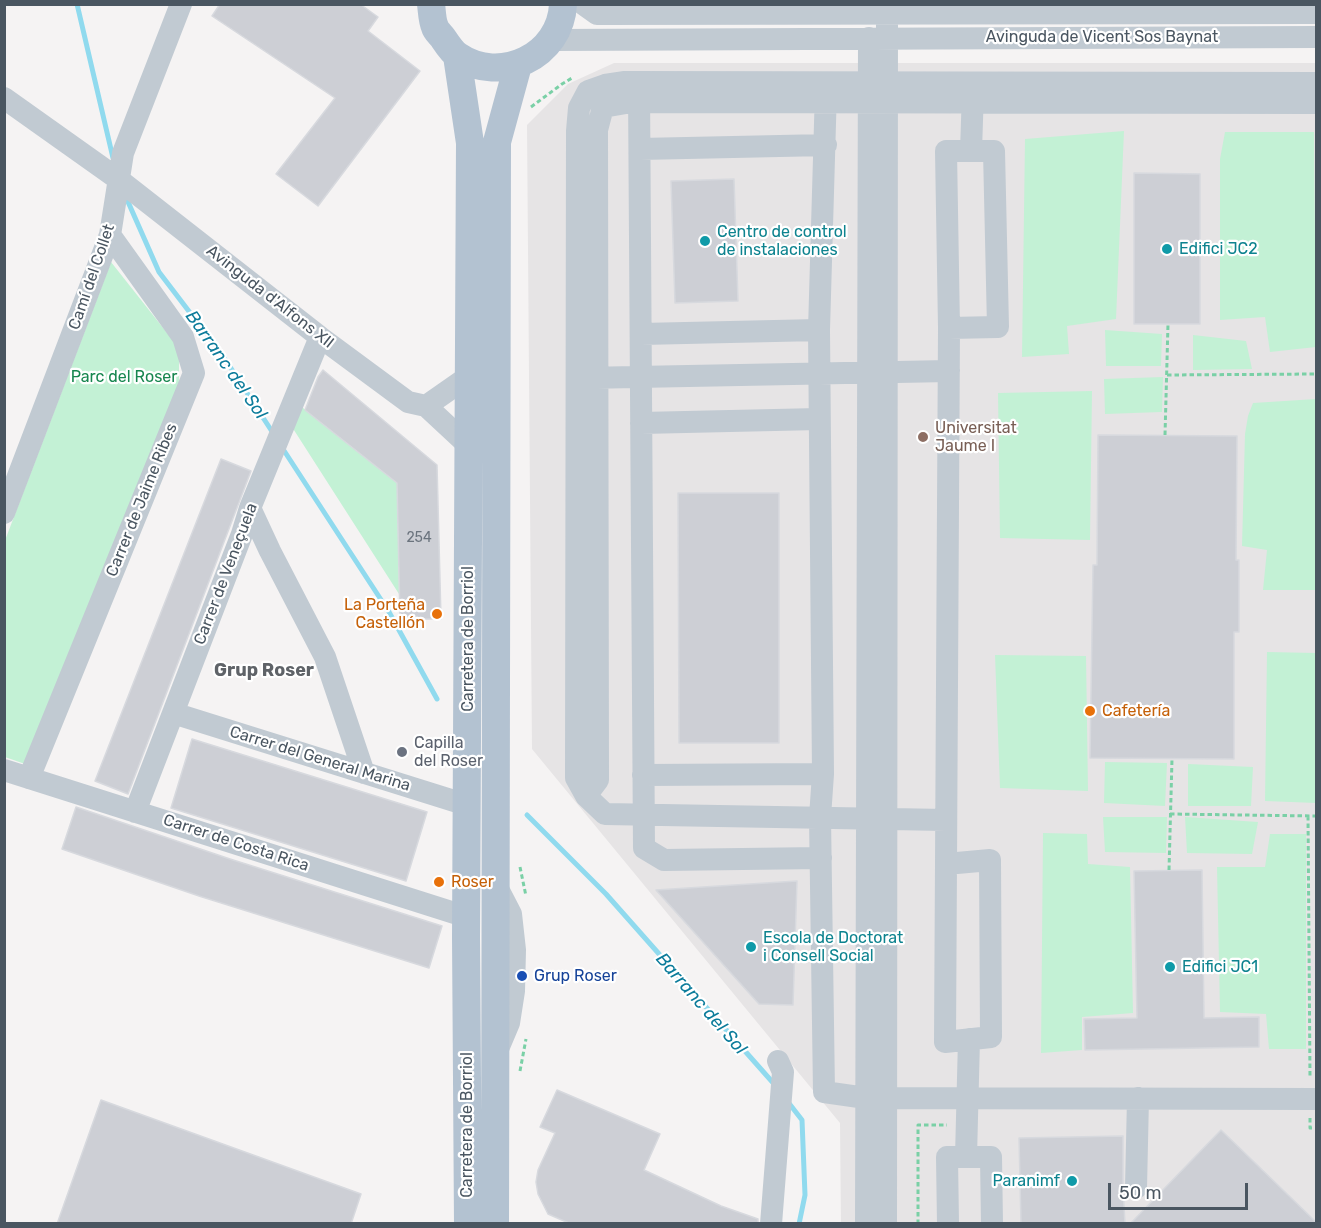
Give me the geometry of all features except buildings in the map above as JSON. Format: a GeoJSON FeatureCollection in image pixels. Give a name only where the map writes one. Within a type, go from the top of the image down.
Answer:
{"type":"FeatureCollection","features":[{"type":"Feature","properties":{"kind":"main road"},"geometry":{"type":"LineString","coordinates":[[431,4],[434,27],[457,56],[486,68],[518,65],[537,56],[552,40],[563,17],[563,4]]}},
{"type":"Feature","properties":{"kind":"main road","name":"Carretera de Borriol"},"geometry":{"type":"LineString","coordinates":[[457,56],[470,142],[468,1224]]}},
{"type":"Feature","properties":{"kind":"main road","name":"Carretera de Borriol"},"geometry":{"type":"LineString","coordinates":[[495,1224],[497,142],[518,65]]}},
{"type":"Feature","properties":{"kind":"street","name":"Camí del Collet"},"geometry":{"type":"LineString","coordinates":[[4,513],[110,235],[123,153],[181,4]]}},
{"type":"Feature","properties":{"kind":"street","name":"Avinguda de Vicent Sos Baynat"},"geometry":{"type":"LineString","coordinates":[[583,4],[597,14],[876,9],[1317,13]]}},
{"type":"Feature","properties":{"kind":"street"},"geometry":{"type":"LineString","coordinates":[[866,1224],[876,1099],[878,38],[876,9]]}},
{"type":"Feature","properties":{"kind":"street","name":"Avinguda de Vicent Sos Baynat"},"geometry":{"type":"LineString","coordinates":[[552,40],[1317,37]]}},
{"type":"Feature","properties":{"kind":"street"},"geometry":{"type":"LineString","coordinates":[[946,820],[605,814],[586,796],[576,778],[587,378],[577,131],[579,108],[588,91],[605,85],[640,92],[973,92],[1317,83]]}},
{"type":"Feature","properties":{"kind":"street"},"geometry":{"type":"LineString","coordinates":[[640,92],[644,848],[664,860],[821,858]]}},
{"type":"Feature","properties":{"kind":"street"},"geometry":{"type":"LineString","coordinates":[[826,92],[819,330],[823,774],[820,817],[824,1092],[876,1099],[1313,1099]]}},
{"type":"Feature","properties":{"kind":"street"},"geometry":{"type":"LineString","coordinates":[[973,92],[1317,103]]}},
{"type":"Feature","properties":{"kind":"street"},"geometry":{"type":"LineString","coordinates":[[970,151],[973,92]]}},
{"type":"Feature","properties":{"kind":"street","name":"Avinguda d'Alfons XII"},"geometry":{"type":"LineString","coordinates":[[4,98],[118,179],[320,337],[408,402],[426,406],[468,446]]}},
{"type":"Feature","properties":{"kind":"street"},"geometry":{"type":"LineString","coordinates":[[640,149],[826,145]]}},
{"type":"Feature","properties":{"kind":"street"},"geometry":{"type":"LineString","coordinates":[[946,864],[990,860],[991,1037],[945,1042],[946,820],[949,371],[946,151],[994,151],[998,327],[949,328]]}},
{"type":"Feature","properties":{"kind":"street","name":"Carrer de Jaime Ribes"},"geometry":{"type":"LineString","coordinates":[[29,778],[194,373],[183,337],[110,235]]}},
{"type":"Feature","properties":{"kind":"street"},"geometry":{"type":"LineString","coordinates":[[641,334],[819,330]]}},
{"type":"Feature","properties":{"kind":"street","name":"Carrer de Veneçuela"},"geometry":{"type":"LineString","coordinates":[[135,812],[250,508],[320,337]]}},
{"type":"Feature","properties":{"kind":"street"},"geometry":{"type":"LineString","coordinates":[[587,378],[949,371]]}},
{"type":"Feature","properties":{"kind":"street"},"geometry":{"type":"LineString","coordinates":[[426,406],[469,376]]}},
{"type":"Feature","properties":{"kind":"street"},"geometry":{"type":"LineString","coordinates":[[641,423],[819,419]]}},
{"type":"Feature","properties":{"kind":"street"},"geometry":{"type":"LineString","coordinates":[[250,508],[325,657],[364,773]]}},
{"type":"Feature","properties":{"kind":"street"},"geometry":{"type":"LineString","coordinates":[[242,534],[270,551]]}},
{"type":"Feature","properties":{"kind":"street","name":"Carrer del General Marina"},"geometry":{"type":"LineString","coordinates":[[173,713],[467,805]]}},
{"type":"Feature","properties":{"kind":"street","name":"Carrer de Costa Rica"},"geometry":{"type":"LineString","coordinates":[[4,770],[467,916]]}},
{"type":"Feature","properties":{"kind":"street"},"geometry":{"type":"LineString","coordinates":[[643,775],[823,774]]}},
{"type":"Feature","properties":{"kind":"street"},"geometry":{"type":"LineString","coordinates":[[966,1157],[969,1039]]}},
{"type":"Feature","properties":{"kind":"street"},"geometry":{"type":"LineString","coordinates":[[771,1224],[783,1071],[778,1061]]}},
{"type":"Feature","properties":{"kind":"street"},"geometry":{"type":"LineString","coordinates":[[1136,1188],[1138,1098]]}},
{"type":"Feature","properties":{"kind":"street"},"geometry":{"type":"LineString","coordinates":[[876,1099],[886,1224]]}},
{"type":"Feature","properties":{"kind":"street"},"geometry":{"type":"LineString","coordinates":[[948,1224],[947,1157],[991,1157],[992,1224]]}},
{"type":"Feature","properties":{"kind":"path"},"geometry":{"type":"LineString","coordinates":[[527,111],[562,84],[582,74]]}},
{"type":"Feature","properties":{"kind":"path"},"geometry":{"type":"LineString","coordinates":[[1165,435],[1168,324]]}},
{"type":"Feature","properties":{"kind":"path"},"geometry":{"type":"LineString","coordinates":[[1167,375],[1317,374]]}},
{"type":"Feature","properties":{"kind":"path"},"geometry":{"type":"LineString","coordinates":[[1169,870],[1172,759]]}},
{"type":"Feature","properties":{"kind":"path"},"geometry":{"type":"LineString","coordinates":[[1170,814],[1317,816]]}},
{"type":"Feature","properties":{"kind":"path"},"geometry":{"type":"LineString","coordinates":[[1308,816],[1313,1099],[1310,1128],[1317,1128]]}},
{"type":"Feature","properties":{"kind":"path"},"geometry":{"type":"LineString","coordinates":[[520,866],[527,899]]}},
{"type":"Feature","properties":{"kind":"path"},"geometry":{"type":"LineString","coordinates":[[520,1072],[526,1038]]}},
{"type":"Feature","properties":{"kind":"shaded area","name":"Universitat Jaume I"},"geometry":{"type":"Polygon","coordinates":[[[614,63],[1316,63],[1316,1223],[841,1223],[840,1123],[532,749],[527,125],[568,84],[614,63]]]}},
{"type":"Feature","properties":{"kind":"green space"},"geometry":{"type":"Polygon","coordinates":[[[1124,131],[1116,319],[1067,326],[1069,354],[1022,357],[1025,139],[1124,131]]]}},
{"type":"Feature","properties":{"kind":"green space"},"geometry":{"type":"Polygon","coordinates":[[[1225,132],[1314,132],[1316,347],[1270,352],[1265,317],[1220,320],[1220,159],[1225,132]]]}},
{"type":"Feature","properties":{"kind":"green space","name":"Parc del Roser"},"geometry":{"type":"Polygon","coordinates":[[[111,262],[179,348],[179,383],[25,764],[5,757],[4,543],[111,262]]]}},
{"type":"Feature","properties":{"kind":"green space"},"geometry":{"type":"Polygon","coordinates":[[[1105,330],[1162,334],[1161,366],[1106,366],[1105,330]]]}},
{"type":"Feature","properties":{"kind":"green space"},"geometry":{"type":"Polygon","coordinates":[[[1193,335],[1246,341],[1252,369],[1193,370],[1193,335]]]}},
{"type":"Feature","properties":{"kind":"green space"},"geometry":{"type":"Polygon","coordinates":[[[1163,377],[1162,412],[1105,414],[1104,379],[1163,377]]]}},
{"type":"Feature","properties":{"kind":"green space"},"geometry":{"type":"Polygon","coordinates":[[[1092,391],[1090,540],[1000,538],[998,393],[1092,391]]]}},
{"type":"Feature","properties":{"kind":"green space"},"geometry":{"type":"Polygon","coordinates":[[[1316,399],[1316,590],[1263,590],[1267,550],[1242,546],[1245,434],[1248,416],[1253,403],[1316,399]]]}},
{"type":"Feature","properties":{"kind":"green space"},"geometry":{"type":"Polygon","coordinates":[[[298,404],[397,483],[399,594],[292,427],[298,404]]]}},
{"type":"Feature","properties":{"kind":"green space"},"geometry":{"type":"Polygon","coordinates":[[[1267,652],[1316,653],[1316,803],[1265,801],[1267,652]]]}},
{"type":"Feature","properties":{"kind":"green space"},"geometry":{"type":"Polygon","coordinates":[[[995,655],[1086,656],[1088,791],[1000,788],[995,655]]]}},
{"type":"Feature","properties":{"kind":"green space"},"geometry":{"type":"Polygon","coordinates":[[[1105,762],[1167,763],[1165,806],[1104,803],[1105,762]]]}},
{"type":"Feature","properties":{"kind":"green space"},"geometry":{"type":"Polygon","coordinates":[[[1188,764],[1253,767],[1251,806],[1188,806],[1188,764]]]}},
{"type":"Feature","properties":{"kind":"green space"},"geometry":{"type":"Polygon","coordinates":[[[1103,817],[1167,817],[1166,853],[1105,852],[1103,817]]]}},
{"type":"Feature","properties":{"kind":"green space"},"geometry":{"type":"Polygon","coordinates":[[[1185,817],[1258,822],[1252,854],[1187,853],[1185,817]]]}},
{"type":"Feature","properties":{"kind":"green space"},"geometry":{"type":"Polygon","coordinates":[[[1043,833],[1087,834],[1088,864],[1130,867],[1133,1013],[1082,1017],[1082,1050],[1041,1053],[1043,833]]]}},
{"type":"Feature","properties":{"kind":"green space"},"geometry":{"type":"Polygon","coordinates":[[[1270,834],[1306,834],[1306,1049],[1269,1049],[1266,1014],[1220,1012],[1217,867],[1265,867],[1270,834]]]}},
{"type":"Feature","properties":{"kind":"waterway","name":"Barranc del Sol"},"geometry":{"type":"LineString","coordinates":[[77,4],[113,158]]}},
{"type":"Feature","properties":{"kind":"waterway","name":"Barranc del Sol"},"geometry":{"type":"LineString","coordinates":[[125,195],[159,272],[223,356],[273,433]]}},
{"type":"Feature","properties":{"kind":"waterway","name":"Barranc del Sol"},"geometry":{"type":"LineString","coordinates":[[281,446],[389,612],[437,699]]}},
{"type":"Feature","properties":{"kind":"waterway","name":"Barranc del Sol"},"geometry":{"type":"LineString","coordinates":[[527,815],[606,894],[775,1085]]}},
{"type":"Feature","properties":{"kind":"waterway","name":"Barranc del Sol"},"geometry":{"type":"LineString","coordinates":[[788,1102],[802,1120],[805,1195],[799,1224]]}},
{"type":"Feature","properties":{"kind":"place","name":"Centro de control de instalaciones"},"geometry":{"type":"Point","coordinates":[705,241]}},
{"type":"Feature","properties":{"kind":"place","name":"Edifici JC2"},"geometry":{"type":"Point","coordinates":[1167,249]}},
{"type":"Feature","properties":{"kind":"place","name":"Universitat Jaume I"},"geometry":{"type":"Point","coordinates":[923,437]}},
{"type":"Feature","properties":{"kind":"place","name":"La Porteña Castellón"},"geometry":{"type":"Point","coordinates":[437,614]}},
{"type":"Feature","properties":{"kind":"place","name":"Cafetería"},"geometry":{"type":"Point","coordinates":[1090,711]}},
{"type":"Feature","properties":{"kind":"place","name":"Capilla del Roser"},"geometry":{"type":"Point","coordinates":[402,752]}},
{"type":"Feature","properties":{"kind":"place","name":"Roser"},"geometry":{"type":"Point","coordinates":[439,882]}},
{"type":"Feature","properties":{"kind":"place","name":"Escola de Doctorat i Consell Social"},"geometry":{"type":"Point","coordinates":[751,947]}},
{"type":"Feature","properties":{"kind":"place","name":"Edifici JC1"},"geometry":{"type":"Point","coordinates":[1170,967]}},
{"type":"Feature","properties":{"kind":"place","name":"Grup Roser"},"geometry":{"type":"Point","coordinates":[522,976]}},
{"type":"Feature","properties":{"kind":"place","name":"Paranimf"},"geometry":{"type":"Point","coordinates":[1072,1181]}},
{"type":"Feature","properties":{"kind":"district","name":"Grup Roser"},"geometry":{"type":"Point","coordinates":[264,671]}}]}
